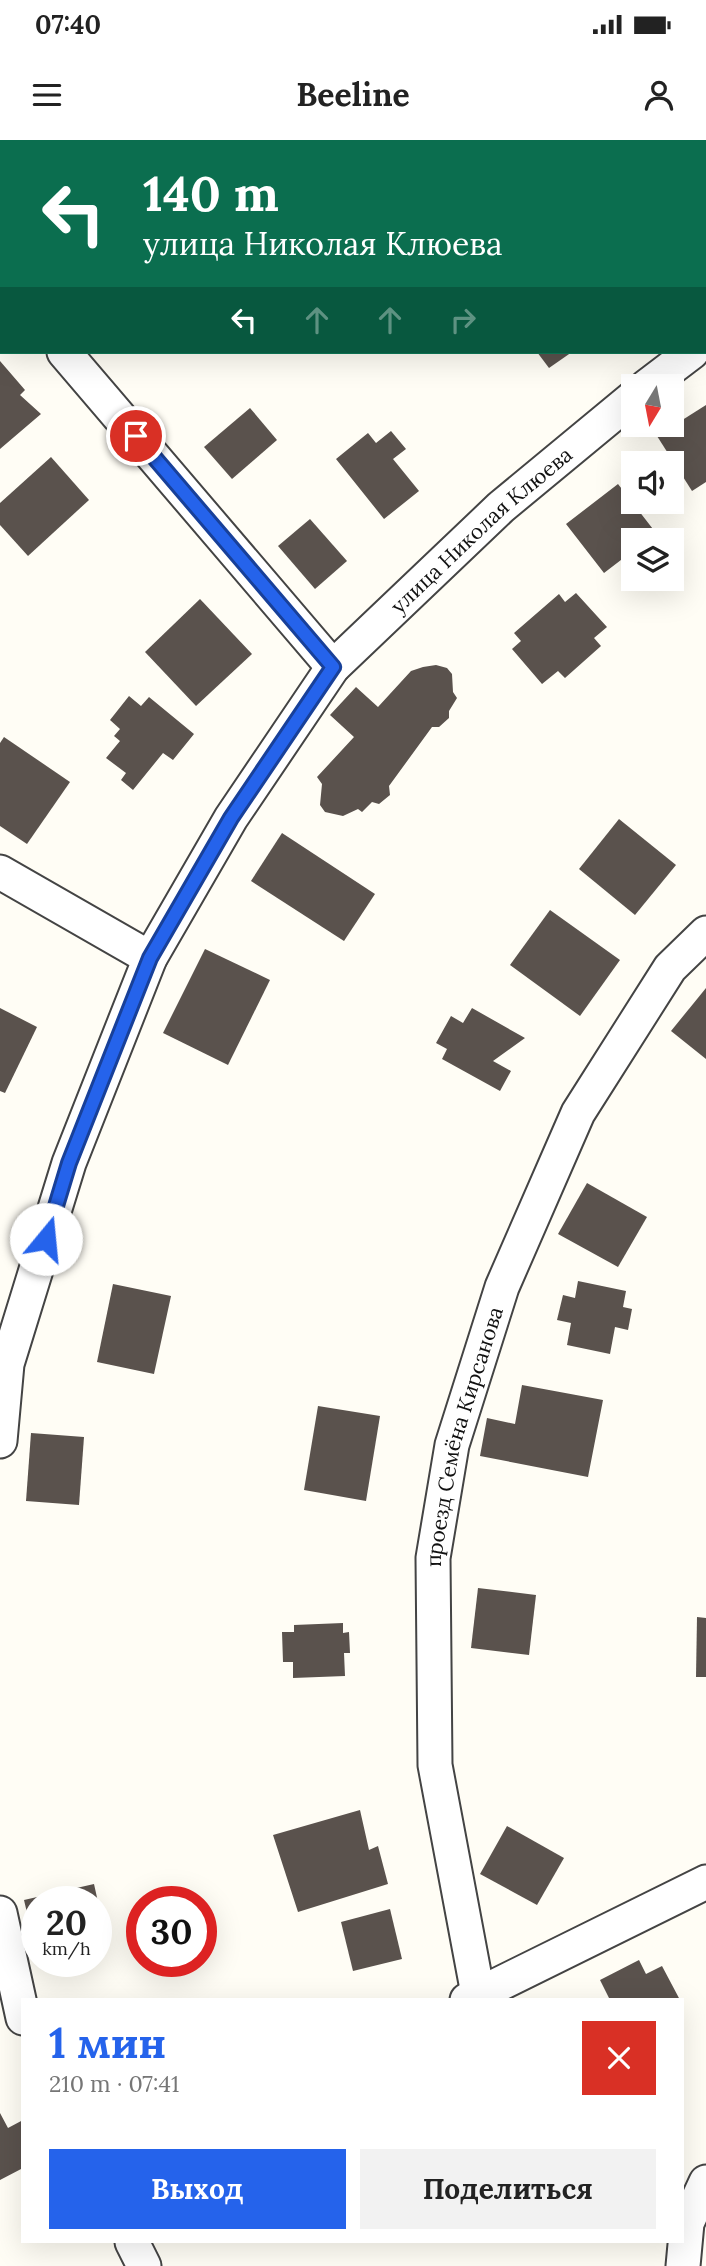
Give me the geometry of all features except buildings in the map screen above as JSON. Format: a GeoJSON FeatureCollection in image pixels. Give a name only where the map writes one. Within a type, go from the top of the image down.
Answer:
{"type":"FeatureCollection","features":[{"type":"Feature","properties":{"kind":"street"},"geometry":{"type":"LineString","coordinates":[[66,354],[333,667]]}},
{"type":"Feature","properties":{"kind":"street"},"geometry":{"type":"LineString","coordinates":[[663,374],[688,354]]}},
{"type":"Feature","properties":{"kind":"street","name":"улица Николая Клюева"},"geometry":{"type":"LineString","coordinates":[[0,1441],[7,1364],[65,1177],[150,958],[231,818],[333,667],[501,507],[621,408]]}},
{"type":"Feature","properties":{"kind":"street"},"geometry":{"type":"LineString","coordinates":[[0,872],[150,958]]}},
{"type":"Feature","properties":{"kind":"street","name":"проезд Семёна Кирсанова"},"geometry":{"type":"LineString","coordinates":[[473,1997],[435,1765],[433,1558],[452,1445],[502,1287],[578,1113],[670,968],[706,933]]}},
{"type":"Feature","properties":{"kind":"street"},"geometry":{"type":"LineString","coordinates":[[473,1997],[706,1882]]}},
{"type":"Feature","properties":{"kind":"street"},"geometry":{"type":"LineString","coordinates":[[0,1913],[21,2009]]}},
{"type":"Feature","properties":{"kind":"street"},"geometry":{"type":"LineString","coordinates":[[0,1986],[21,2028]]}},
{"type":"Feature","properties":{"kind":"street"},"geometry":{"type":"LineString","coordinates":[[683,2266],[687,2223],[706,2182]]}},
{"type":"Feature","properties":{"kind":"street"},"geometry":{"type":"LineString","coordinates":[[132,2243],[144,2266]]}},
{"type":"Feature","properties":{"kind":"route"},"geometry":{"type":"LineString","coordinates":[[46,1239],[69,1163],[150,958],[231,818],[333,667],[136,436]]}}]}
